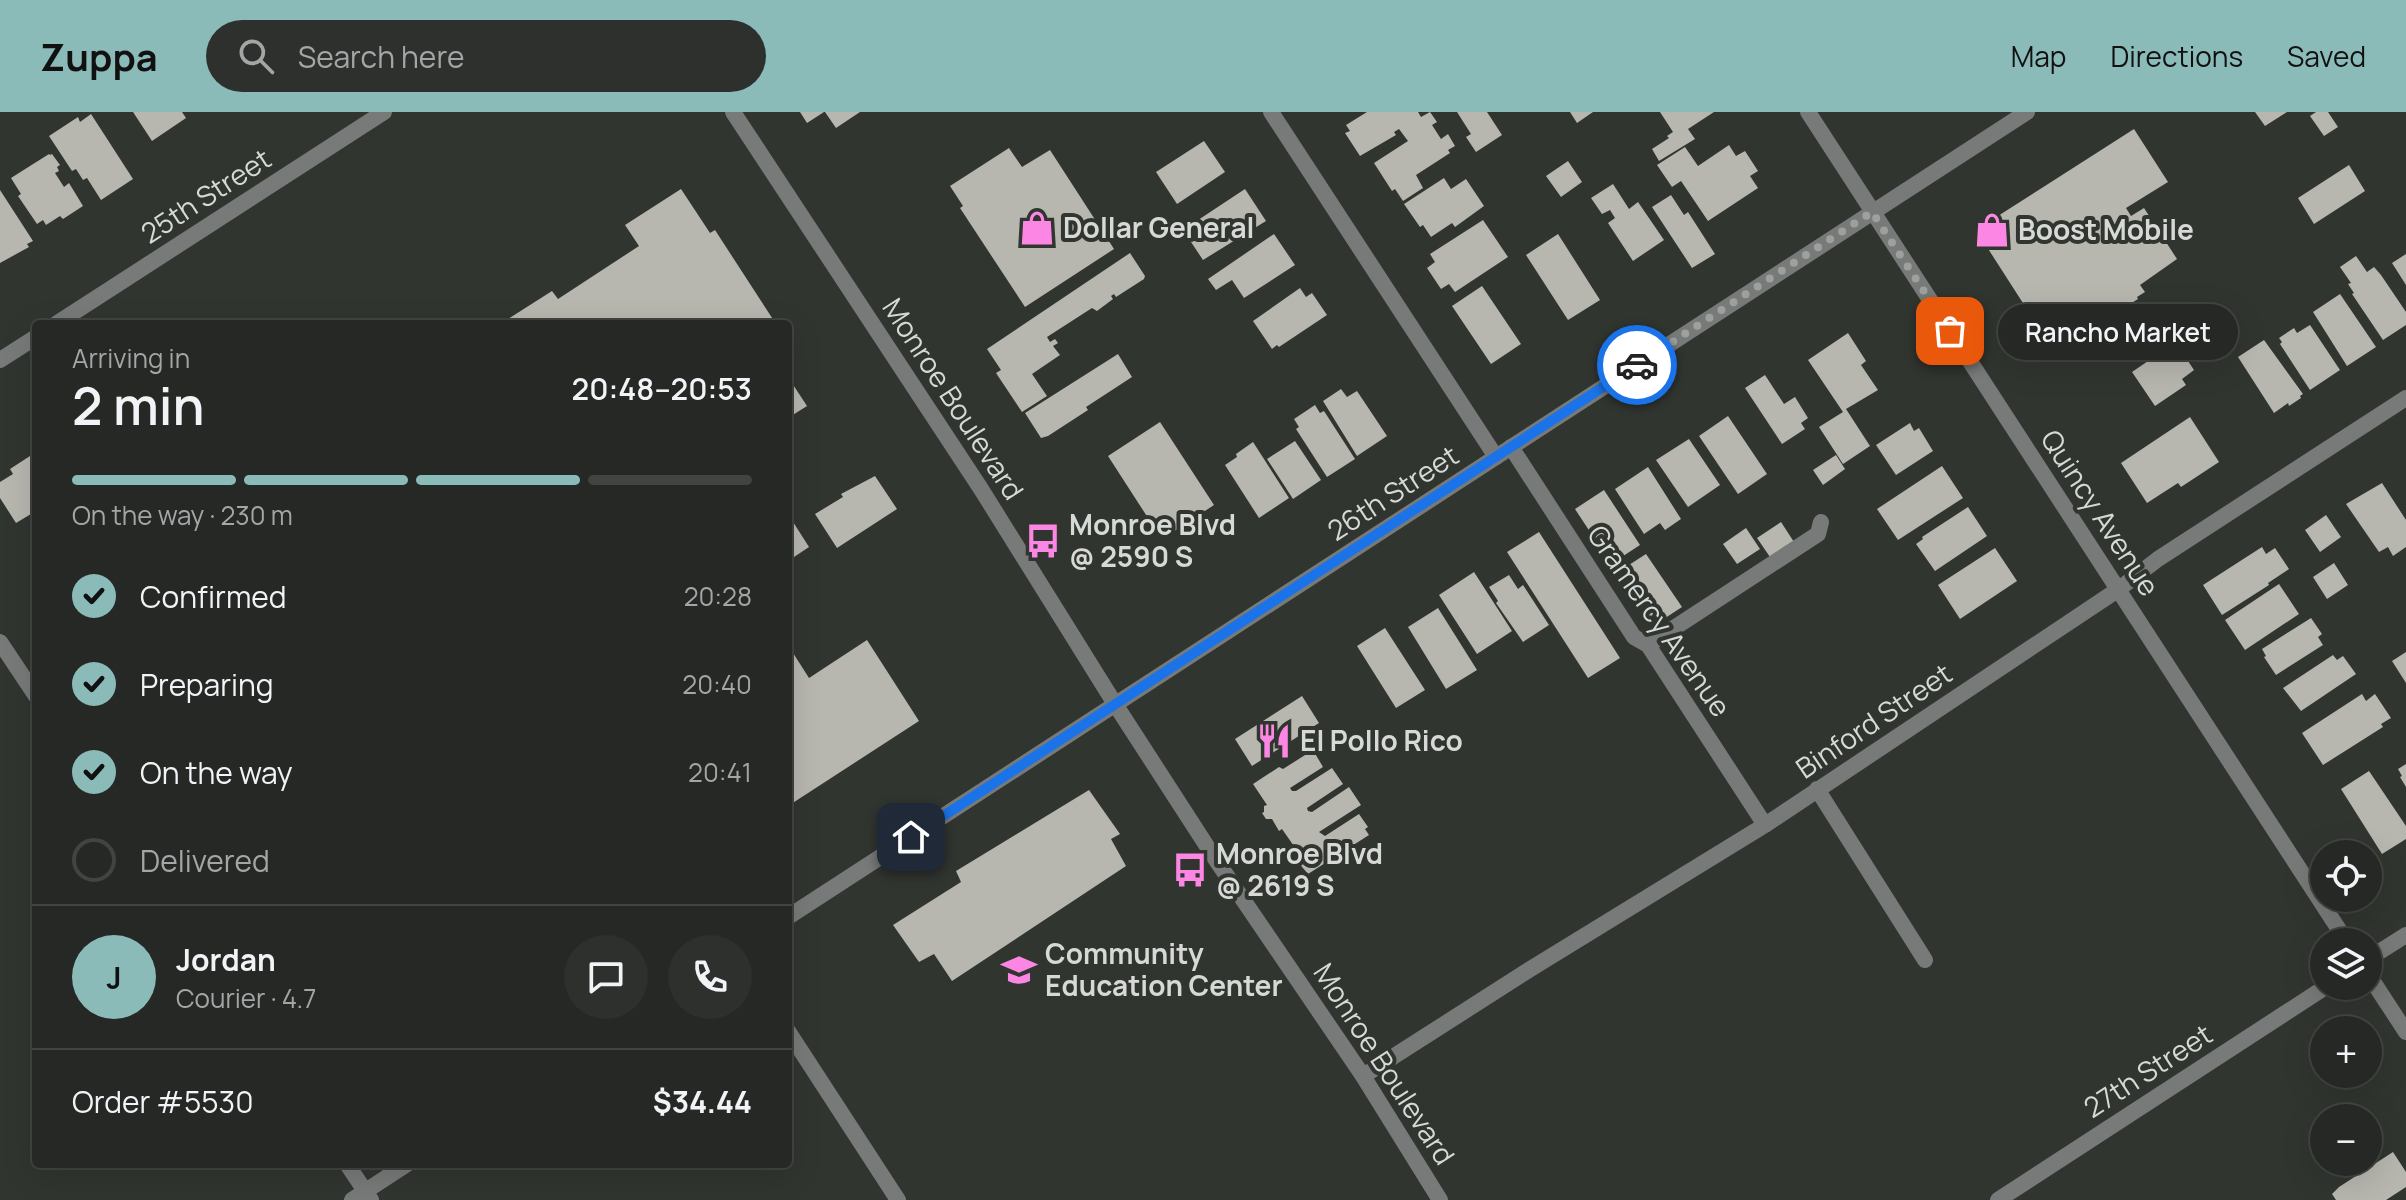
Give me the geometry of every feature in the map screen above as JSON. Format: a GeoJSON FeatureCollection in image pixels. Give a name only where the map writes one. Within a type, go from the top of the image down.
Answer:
{"type":"FeatureCollection","features":[{"type":"Feature","properties":{"kind":"street","name":"25th Street"},"geometry":{"type":"LineString","coordinates":[[62,320],[384,112]]}},
{"type":"Feature","properties":{"kind":"street","name":"Monroe Boulevard"},"geometry":{"type":"LineString","coordinates":[[733,112],[981,489],[1212,854],[1363,1076],[1440,1200]]}},
{"type":"Feature","properties":{"kind":"street","name":"Gramercy Avenue"},"geometry":{"type":"LineString","coordinates":[[1271,112],[1634,637],[1648,645],[1765,825]]}},
{"type":"Feature","properties":{"kind":"street","name":"Quincy Avenue"},"geometry":{"type":"LineString","coordinates":[[1808,112],[2338,928]]}},
{"type":"Feature","properties":{"kind":"street","name":"26th Street"},"geometry":{"type":"LineString","coordinates":[[792,914],[2027,112]]}},
{"type":"Feature","properties":{"kind":"street"},"geometry":{"type":"LineString","coordinates":[[0,360],[32,340]]}},
{"type":"Feature","properties":{"kind":"street","name":"Binford Street"},"geometry":{"type":"LineString","coordinates":[[1363,1076],[1765,825],[2119,589],[2158,559],[2406,398]]}},
{"type":"Feature","properties":{"kind":"street"},"geometry":{"type":"LineString","coordinates":[[1648,645],[1818,534],[1821,522]]}},
{"type":"Feature","properties":{"kind":"street"},"geometry":{"type":"LineString","coordinates":[[0,642],[32,690]]}},
{"type":"Feature","properties":{"kind":"street"},"geometry":{"type":"LineString","coordinates":[[1817,789],[1925,960]]}},
{"type":"Feature","properties":{"kind":"street"},"geometry":{"type":"LineString","coordinates":[[2382,950],[2406,935]]}},
{"type":"Feature","properties":{"kind":"street"},"geometry":{"type":"LineString","coordinates":[[2382,995],[2406,1032]]}},
{"type":"Feature","properties":{"kind":"street","name":"27th Street"},"geometry":{"type":"LineString","coordinates":[[1998,1200],[2310,997]]}},
{"type":"Feature","properties":{"kind":"street"},"geometry":{"type":"LineString","coordinates":[[792,1037],[898,1200]]}},
{"type":"Feature","properties":{"kind":"street"},"geometry":{"type":"LineString","coordinates":[[349,1168],[362,1197],[402,1168]]}},
{"type":"Feature","properties":{"kind":"building"},"geometry":{"type":"Polygon","coordinates":[[[133,112],[182,112],[186,118],[152,141],[133,112]]]}},
{"type":"Feature","properties":{"kind":"building"},"geometry":{"type":"Polygon","coordinates":[[[800,112],[824,112],[807,123],[800,112]]]}},
{"type":"Feature","properties":{"kind":"building"},"geometry":{"type":"Polygon","coordinates":[[[825,112],[860,112],[836,128],[825,112]]]}},
{"type":"Feature","properties":{"kind":"building"},"geometry":{"type":"Polygon","coordinates":[[[1367,112],[1418,112],[1421,117],[1430,112],[1437,122],[1432,125],[1441,139],[1448,134],[1455,146],[1448,150],[1450,153],[1416,175],[1423,188],[1403,201],[1395,189],[1392,191],[1374,163],[1408,141],[1399,129],[1394,132],[1396,135],[1360,156],[1345,133],[1350,131],[1346,125],[1367,112]]]}},
{"type":"Feature","properties":{"kind":"building"},"geometry":{"type":"Polygon","coordinates":[[[1457,112],[1487,112],[1502,135],[1476,152],[1466,137],[1471,134],[1457,112]]]}},
{"type":"Feature","properties":{"kind":"building"},"geometry":{"type":"Polygon","coordinates":[[[1570,112],[1593,112],[1577,123],[1570,112]]]}},
{"type":"Feature","properties":{"kind":"building"},"geometry":{"type":"Polygon","coordinates":[[[1660,112],[1714,112],[1688,129],[1695,139],[1659,161],[1652,149],[1673,132],[1660,112]]]}},
{"type":"Feature","properties":{"kind":"building"},"geometry":{"type":"Polygon","coordinates":[[[2255,112],[2287,112],[2265,126],[2255,112]]]}},
{"type":"Feature","properties":{"kind":"building"},"geometry":{"type":"Polygon","coordinates":[[[2316,112],[2328,112],[2338,127],[2324,136],[2310,116],[2316,112]]]}},
{"type":"Feature","properties":{"kind":"building"},"geometry":{"type":"Polygon","coordinates":[[[91,114],[133,179],[101,200],[87,178],[83,180],[76,169],[72,171],[49,136],[78,117],[80,122],[91,114]]]}},
{"type":"Feature","properties":{"kind":"building"},"geometry":{"type":"Polygon","coordinates":[[[2134,129],[2168,182],[2126,208],[2131,216],[2144,208],[2177,259],[2140,285],[2145,292],[2111,316],[2114,321],[2095,333],[2093,330],[2081,337],[2076,329],[2068,337],[2066,334],[2050,345],[1976,230],[2134,129]]]}},
{"type":"Feature","properties":{"kind":"building"},"geometry":{"type":"Polygon","coordinates":[[[1204,141],[1225,172],[1177,204],[1156,172],[1204,141]]]}},
{"type":"Feature","properties":{"kind":"building"},"geometry":{"type":"Polygon","coordinates":[[[1729,145],[1736,156],[1745,151],[1758,171],[1750,176],[1758,188],[1708,221],[1681,181],[1672,187],[1657,165],[1685,147],[1698,166],[1729,145]]]}},
{"type":"Feature","properties":{"kind":"building","name":"Dollar General"},"geometry":{"type":"Polygon","coordinates":[[[1009,148],[1022,167],[1050,150],[1114,249],[1025,307],[960,208],[963,206],[950,186],[1009,148]]]}},
{"type":"Feature","properties":{"kind":"building"},"geometry":{"type":"Polygon","coordinates":[[[49,154],[60,165],[55,173],[64,187],[69,183],[83,206],[63,219],[60,216],[46,225],[43,220],[37,224],[18,196],[21,194],[11,178],[49,154]]]}},
{"type":"Feature","properties":{"kind":"building"},"geometry":{"type":"Polygon","coordinates":[[[1568,161],[1582,182],[1561,197],[1546,176],[1568,161]]]}},
{"type":"Feature","properties":{"kind":"building"},"geometry":{"type":"Polygon","coordinates":[[[2349,165],[2365,191],[2314,224],[2298,198],[2349,165]]]}},
{"type":"Feature","properties":{"kind":"building"},"geometry":{"type":"Polygon","coordinates":[[[1444,178],[1451,189],[1466,179],[1484,206],[1455,227],[1452,223],[1431,237],[1404,204],[1444,178]]]}},
{"type":"Feature","properties":{"kind":"building"},"geometry":{"type":"Polygon","coordinates":[[[1613,184],[1629,209],[1638,202],[1664,240],[1633,261],[1608,223],[1615,218],[1610,210],[1602,214],[1591,198],[1613,184]]]}},
{"type":"Feature","properties":{"kind":"building"},"geometry":{"type":"Polygon","coordinates":[[[681,189],[710,233],[715,230],[773,320],[506,320],[552,291],[558,299],[639,246],[625,225],[681,189]]]}},
{"type":"Feature","properties":{"kind":"building"},"geometry":{"type":"Polygon","coordinates":[[[1245,189],[1266,221],[1203,260],[1183,230],[1245,189]]]}},
{"type":"Feature","properties":{"kind":"building"},"geometry":{"type":"Polygon","coordinates":[[[0,190],[33,241],[27,244],[29,247],[0,263],[0,190]]]}},
{"type":"Feature","properties":{"kind":"building"},"geometry":{"type":"Polygon","coordinates":[[[1671,195],[1684,215],[1688,212],[1715,254],[1692,268],[1652,207],[1671,195]]]}},
{"type":"Feature","properties":{"kind":"building"},"geometry":{"type":"Polygon","coordinates":[[[1483,220],[1508,257],[1455,292],[1449,284],[1441,289],[1427,268],[1435,262],[1430,254],[1483,220]]]}},
{"type":"Feature","properties":{"kind":"building"},"geometry":{"type":"Polygon","coordinates":[[[1274,234],[1295,265],[1244,298],[1232,280],[1216,290],[1208,279],[1274,234]]]}},
{"type":"Feature","properties":{"kind":"building"},"geometry":{"type":"Polygon","coordinates":[[[1558,234],[1600,300],[1568,320],[1526,255],[1558,234]]]}},
{"type":"Feature","properties":{"kind":"building"},"geometry":{"type":"Polygon","coordinates":[[[1130,253],[1144,279],[1116,297],[1114,294],[1111,296],[1113,299],[1097,311],[1092,308],[1047,337],[1050,342],[1055,339],[1058,343],[1053,346],[1060,355],[1032,374],[1047,396],[1022,412],[996,373],[1001,370],[987,349],[1130,253]]]}},
{"type":"Feature","properties":{"kind":"building"},"geometry":{"type":"Polygon","coordinates":[[[2406,254],[2406,285],[2392,263],[2406,254]]]}},
{"type":"Feature","properties":{"kind":"building"},"geometry":{"type":"Polygon","coordinates":[[[2356,256],[2367,272],[2374,267],[2406,312],[2406,325],[2383,340],[2352,294],[2348,284],[2351,283],[2340,267],[2356,256]]]}},
{"type":"Feature","properties":{"kind":"building"},"geometry":{"type":"Polygon","coordinates":[[[1482,286],[1521,344],[1491,364],[1452,306],[1482,286]]]}},
{"type":"Feature","properties":{"kind":"building"},"geometry":{"type":"Polygon","coordinates":[[[1300,288],[1306,297],[1312,293],[1327,315],[1272,349],[1253,321],[1300,288]]]}},
{"type":"Feature","properties":{"kind":"building"},"geometry":{"type":"Polygon","coordinates":[[[2340,294],[2376,347],[2347,366],[2313,312],[2340,294]]]}},
{"type":"Feature","properties":{"kind":"building"},"geometry":{"type":"Polygon","coordinates":[[[2310,325],[2340,370],[2310,390],[2279,338],[2294,328],[2297,333],[2310,325]]]}},
{"type":"Feature","properties":{"kind":"building"},"geometry":{"type":"Polygon","coordinates":[[[1848,333],[1866,361],[1861,365],[1878,390],[1846,409],[1870,446],[1843,464],[1819,427],[1843,412],[1808,360],[1848,333]]]}},
{"type":"Feature","properties":{"kind":"building"},"geometry":{"type":"Polygon","coordinates":[[[2264,340],[2303,394],[2274,413],[2238,357],[2264,340]]]}},
{"type":"Feature","properties":{"kind":"building"},"geometry":{"type":"Polygon","coordinates":[[[2157,341],[2164,351],[2176,343],[2194,370],[2182,379],[2186,385],[2155,406],[2132,372],[2151,359],[2144,350],[2157,341]]]}},
{"type":"Feature","properties":{"kind":"building"},"geometry":{"type":"Polygon","coordinates":[[[1118,354],[1132,377],[1086,407],[1088,410],[1041,438],[1025,413],[1118,354]]]}},
{"type":"Feature","properties":{"kind":"building"},"geometry":{"type":"Polygon","coordinates":[[[1765,375],[1784,404],[1795,397],[1808,418],[1801,423],[1805,429],[1782,444],[1745,388],[1765,375]]]}},
{"type":"Feature","properties":{"kind":"building"},"geometry":{"type":"Polygon","coordinates":[[[792,383],[807,406],[792,415],[792,383]]]}},
{"type":"Feature","properties":{"kind":"building"},"geometry":{"type":"Polygon","coordinates":[[[1341,389],[1347,397],[1357,391],[1387,436],[1357,456],[1323,401],[1341,389]]]}},
{"type":"Feature","properties":{"kind":"building"},"geometry":{"type":"Polygon","coordinates":[[[1315,405],[1320,413],[1324,411],[1355,459],[1327,477],[1296,429],[1299,427],[1294,419],[1315,405]]]}},
{"type":"Feature","properties":{"kind":"building"},"geometry":{"type":"Polygon","coordinates":[[[1728,416],[1767,474],[1738,494],[1699,436],[1728,416]]]}},
{"type":"Feature","properties":{"kind":"building"},"geometry":{"type":"Polygon","coordinates":[[[2190,417],[2219,462],[2181,487],[2178,483],[2147,503],[2121,463],[2190,417]]]}},
{"type":"Feature","properties":{"kind":"building"},"geometry":{"type":"Polygon","coordinates":[[[1160,422],[1214,505],[1164,538],[1159,535],[1108,456],[1160,422]]]}},
{"type":"Feature","properties":{"kind":"building"},"geometry":{"type":"Polygon","coordinates":[[[1910,423],[1914,431],[1919,428],[1933,451],[1896,475],[1876,445],[1910,423]]]}},
{"type":"Feature","properties":{"kind":"building"},"geometry":{"type":"Polygon","coordinates":[[[1689,439],[1720,485],[1688,507],[1656,460],[1689,439]]]}},
{"type":"Feature","properties":{"kind":"building"},"geometry":{"type":"Polygon","coordinates":[[[1295,441],[1321,480],[1293,499],[1267,459],[1295,441]]]}},
{"type":"Feature","properties":{"kind":"building"},"geometry":{"type":"Polygon","coordinates":[[[1253,442],[1289,498],[1259,518],[1225,465],[1253,442]]]}},
{"type":"Feature","properties":{"kind":"building"},"geometry":{"type":"Polygon","coordinates":[[[1836,455],[1845,469],[1823,485],[1813,470],[1836,455]]]}},
{"type":"Feature","properties":{"kind":"building"},"geometry":{"type":"Polygon","coordinates":[[[30,456],[32,459],[32,513],[16,523],[0,498],[0,482],[13,474],[10,469],[30,456]]]}},
{"type":"Feature","properties":{"kind":"building"},"geometry":{"type":"Polygon","coordinates":[[[1942,466],[1963,498],[1898,540],[1877,509],[1942,466]]]}},
{"type":"Feature","properties":{"kind":"building"},"geometry":{"type":"Polygon","coordinates":[[[1648,467],[1681,519],[1665,530],[1660,523],[1644,534],[1615,489],[1648,467]]]}},
{"type":"Feature","properties":{"kind":"building"},"geometry":{"type":"Polygon","coordinates":[[[875,476],[897,509],[837,548],[815,514],[843,497],[841,494],[875,476]]]}},
{"type":"Feature","properties":{"kind":"building"},"geometry":{"type":"Polygon","coordinates":[[[2382,483],[2406,520],[2406,547],[2393,556],[2388,547],[2379,552],[2346,504],[2382,483]]]}},
{"type":"Feature","properties":{"kind":"building"},"geometry":{"type":"Polygon","coordinates":[[[1604,490],[1640,545],[1611,564],[1575,509],[1604,490]]]}},
{"type":"Feature","properties":{"kind":"building"},"geometry":{"type":"Polygon","coordinates":[[[1968,507],[1987,536],[1935,571],[1916,544],[1968,507]]]}},
{"type":"Feature","properties":{"kind":"building"},"geometry":{"type":"Polygon","coordinates":[[[2326,515],[2341,537],[2320,552],[2305,530],[2326,515]]]}},
{"type":"Feature","properties":{"kind":"building"},"geometry":{"type":"Polygon","coordinates":[[[792,520],[809,547],[792,558],[792,520]]]}},
{"type":"Feature","properties":{"kind":"building"},"geometry":{"type":"Polygon","coordinates":[[[1781,522],[1794,542],[1770,557],[1757,538],[1781,522]]]}},
{"type":"Feature","properties":{"kind":"building"},"geometry":{"type":"Polygon","coordinates":[[[1746,528],[1760,549],[1737,564],[1723,544],[1746,528]]]}},
{"type":"Feature","properties":{"kind":"building"},"geometry":{"type":"Polygon","coordinates":[[[1539,532],[1620,658],[1588,678],[1507,552],[1539,532]]]}},
{"type":"Feature","properties":{"kind":"building"},"geometry":{"type":"Polygon","coordinates":[[[2262,547],[2266,554],[2275,548],[2289,569],[2222,615],[2203,585],[2262,547]]]}},
{"type":"Feature","properties":{"kind":"building"},"geometry":{"type":"Polygon","coordinates":[[[1995,548],[2017,581],[1960,619],[1938,585],[1995,548]]]}},
{"type":"Feature","properties":{"kind":"building"},"geometry":{"type":"Polygon","coordinates":[[[1646,554],[1682,607],[1653,626],[1618,572],[1646,554]]]}},
{"type":"Feature","properties":{"kind":"building"},"geometry":{"type":"Polygon","coordinates":[[[2334,563],[2348,585],[2327,599],[2313,577],[2334,563]]]}},
{"type":"Feature","properties":{"kind":"building"},"geometry":{"type":"Polygon","coordinates":[[[1474,572],[1512,631],[1477,654],[1439,595],[1474,572]]]}},
{"type":"Feature","properties":{"kind":"building"},"geometry":{"type":"Polygon","coordinates":[[[1509,575],[1518,589],[1523,585],[1549,625],[1523,642],[1496,603],[1498,601],[1489,587],[1509,575]]]}},
{"type":"Feature","properties":{"kind":"building"},"geometry":{"type":"Polygon","coordinates":[[[2279,584],[2299,614],[2245,650],[2225,620],[2279,584]]]}},
{"type":"Feature","properties":{"kind":"building"},"geometry":{"type":"Polygon","coordinates":[[[1438,608],[1477,670],[1446,689],[1408,627],[1438,608]]]}},
{"type":"Feature","properties":{"kind":"building"},"geometry":{"type":"Polygon","coordinates":[[[2311,618],[2322,634],[2318,637],[2323,645],[2276,675],[2262,649],[2311,618]]]}},
{"type":"Feature","properties":{"kind":"building"},"geometry":{"type":"Polygon","coordinates":[[[1385,628],[1425,690],[1396,708],[1357,646],[1385,628]]]}},
{"type":"Feature","properties":{"kind":"building"},"geometry":{"type":"Polygon","coordinates":[[[867,640],[919,721],[792,803],[792,651],[809,678],[867,640]]]}},
{"type":"Feature","properties":{"kind":"building"},"geometry":{"type":"Polygon","coordinates":[[[2406,652],[2406,683],[2392,661],[2406,652]]]}},
{"type":"Feature","properties":{"kind":"building"},"geometry":{"type":"Polygon","coordinates":[[[2333,655],[2337,660],[2343,656],[2356,674],[2301,711],[2283,688],[2333,655]]]}},
{"type":"Feature","properties":{"kind":"building"},"geometry":{"type":"Polygon","coordinates":[[[2362,694],[2366,701],[2375,694],[2391,718],[2381,724],[2383,727],[2323,765],[2302,733],[2362,694]]]}},
{"type":"Feature","properties":{"kind":"building"},"geometry":{"type":"Polygon","coordinates":[[[1302,696],[1319,723],[1252,766],[1235,739],[1302,696]]]}},
{"type":"Feature","properties":{"kind":"building"},"geometry":{"type":"Polygon","coordinates":[[[1313,750],[1323,767],[1290,788],[1296,791],[1332,768],[1343,784],[1307,808],[1308,811],[1312,812],[1349,787],[1361,805],[1319,832],[1325,836],[1359,814],[1368,827],[1365,829],[1369,835],[1308,874],[1292,855],[1296,849],[1282,829],[1279,831],[1272,819],[1266,819],[1262,813],[1267,805],[1253,784],[1313,750]]]}},
{"type":"Feature","properties":{"kind":"building"},"geometry":{"type":"Polygon","coordinates":[[[2406,764],[2406,787],[2398,769],[2406,764]]]}},
{"type":"Feature","properties":{"kind":"building"},"geometry":{"type":"Polygon","coordinates":[[[2369,771],[2406,826],[2406,839],[2382,854],[2382,840],[2373,840],[2341,789],[2369,771]]]}},
{"type":"Feature","properties":{"kind":"building","name":"Community Education Center"},"geometry":{"type":"Polygon","coordinates":[[[1089,790],[1120,834],[1111,839],[1126,866],[952,981],[934,954],[919,962],[893,925],[961,882],[956,871],[1089,790]]]}},
{"type":"Feature","properties":{"kind":"building"},"geometry":{"type":"Polygon","coordinates":[[[2393,1152],[2406,1172],[2406,1187],[2386,1200],[2336,1200],[2332,1194],[2356,1176],[2382,1176],[2382,1159],[2393,1152]]]}},
{"type":"Feature","properties":{"kind":"way so far"},"geometry":{"type":"LineString","coordinates":[[1637,365],[1872,212],[1950,331]]}},
{"type":"Feature","properties":{"kind":"place","name":"Dollar General"},"geometry":{"type":"Point","coordinates":[1037,228]}},
{"type":"Feature","properties":{"kind":"place","name":"Boost Mobile"},"geometry":{"type":"Point","coordinates":[1992,230]}},
{"type":"Feature","properties":{"kind":"place","name":"Rancho Market"},"geometry":{"type":"Point","coordinates":[1950,331]}},
{"type":"Feature","properties":{"kind":"place","name":"Monroe Blvd @ 2590 S"},"geometry":{"type":"Point","coordinates":[1043,541]}},
{"type":"Feature","properties":{"kind":"place","name":"El Pollo Rico"},"geometry":{"type":"Point","coordinates":[1274,741]}},
{"type":"Feature","properties":{"kind":"place","name":"Monroe Blvd @ 2619 S"},"geometry":{"type":"Point","coordinates":[1190,870]}},
{"type":"Feature","properties":{"kind":"place","name":"Community Education Center"},"geometry":{"type":"Point","coordinates":[1019,970]}},
{"type":"Feature","properties":{"kind":"route"},"geometry":{"type":"LineString","coordinates":[[911,837],[1637,365]]}}]}
